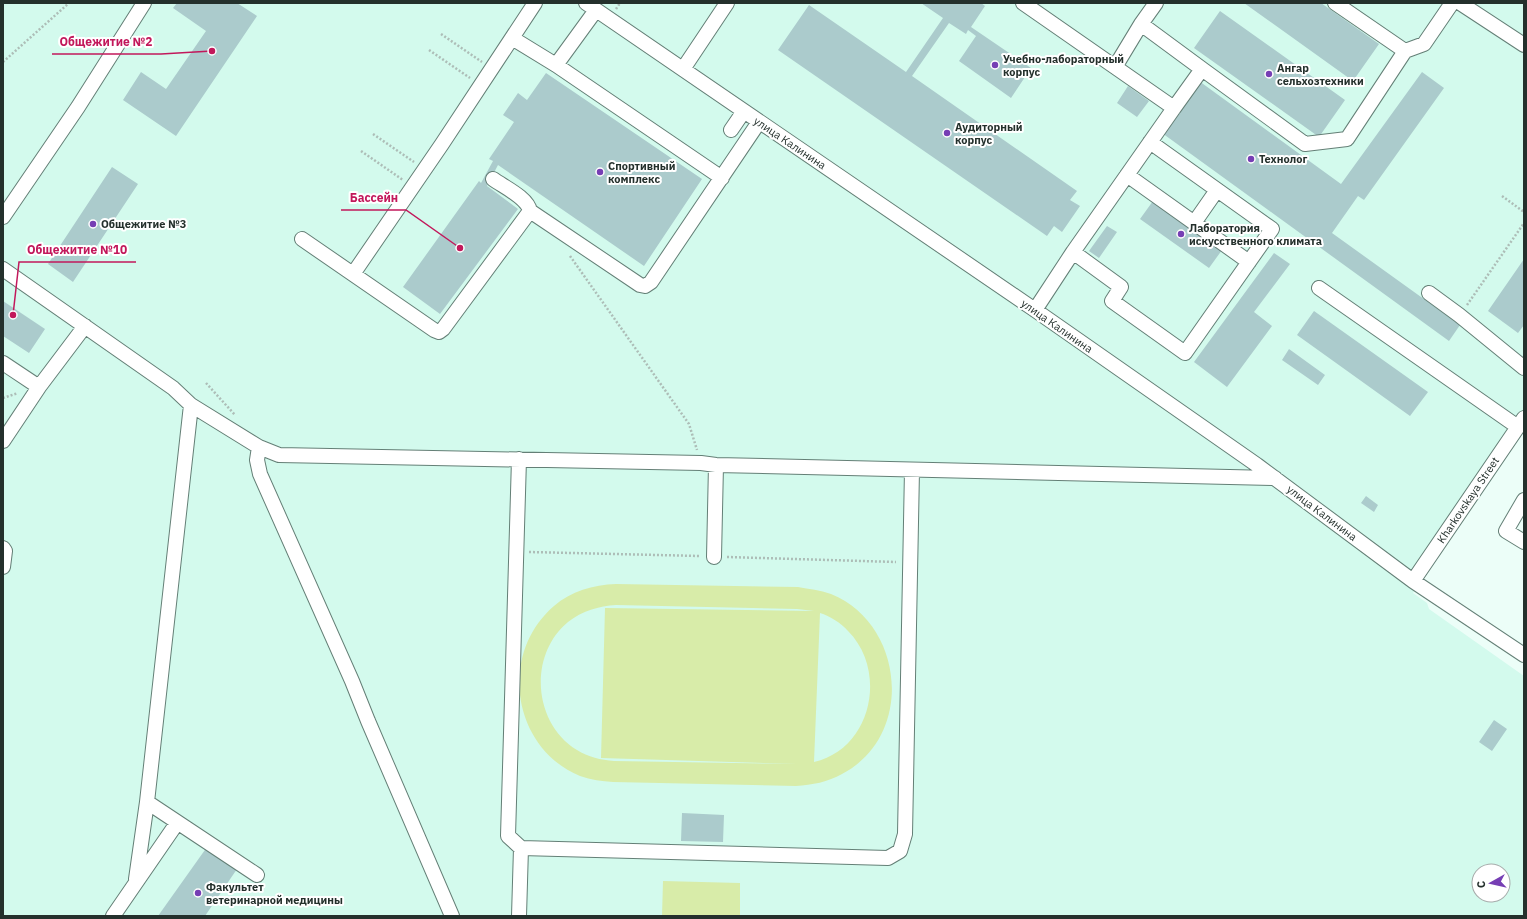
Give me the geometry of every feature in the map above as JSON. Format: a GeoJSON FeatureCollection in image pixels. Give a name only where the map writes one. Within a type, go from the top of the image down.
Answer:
{"type":"FeatureCollection","features":[{"type":"Feature","properties":{"kind":"street"},"geometry":{"type":"LineString","coordinates":[[3,217],[78,107],[144,3]]}},
{"type":"Feature","properties":{"kind":"street"},"geometry":{"type":"LineString","coordinates":[[353,274],[413,187],[535,3]]}},
{"type":"Feature","properties":{"kind":"street"},"geometry":{"type":"LineString","coordinates":[[683,69],[727,3]]}},
{"type":"Feature","properties":{"kind":"street"},"geometry":{"type":"LineString","coordinates":[[1023,3],[1174,108]]}},
{"type":"Feature","properties":{"kind":"street"},"geometry":{"type":"LineString","coordinates":[[1115,67],[1141,24],[1156,3]]}},
{"type":"Feature","properties":{"kind":"street"},"geometry":{"type":"LineString","coordinates":[[1335,3],[1405,51]]}},
{"type":"Feature","properties":{"kind":"street"},"geometry":{"type":"LineString","coordinates":[[1141,24],[1305,144],[1347,139],[1405,51],[1424,44],[1452,3]]}},
{"type":"Feature","properties":{"kind":"street"},"geometry":{"type":"LineString","coordinates":[[1460,3],[1524,45]]}},
{"type":"Feature","properties":{"kind":"street"},"geometry":{"type":"LineString","coordinates":[[556,65],[591,7]]}},
{"type":"Feature","properties":{"kind":"street","name":"улица Калинина"},"geometry":{"type":"LineString","coordinates":[[591,7],[1035,310],[1275,478],[1413,581],[1524,655]]}},
{"type":"Feature","properties":{"kind":"street"},"geometry":{"type":"LineString","coordinates":[[512,38],[556,65],[722,178]]}},
{"type":"Feature","properties":{"kind":"street"},"geometry":{"type":"LineString","coordinates":[[1035,310],[1073,252],[1202,69]]}},
{"type":"Feature","properties":{"kind":"street"},"geometry":{"type":"LineString","coordinates":[[731,130],[744,111]]}},
{"type":"Feature","properties":{"kind":"street"},"geometry":{"type":"LineString","coordinates":[[493,179],[525,200],[530,211],[640,285],[645,286],[651,282],[759,122]]}},
{"type":"Feature","properties":{"kind":"street"},"geometry":{"type":"LineString","coordinates":[[1073,252],[1122,287],[1112,301],[1185,353],[1272,229],[1150,142]]}},
{"type":"Feature","properties":{"kind":"street"},"geometry":{"type":"LineString","coordinates":[[1127,175],[1249,262]]}},
{"type":"Feature","properties":{"kind":"street"},"geometry":{"type":"LineString","coordinates":[[1194,223],[1217,190]]}},
{"type":"Feature","properties":{"kind":"street"},"geometry":{"type":"LineString","coordinates":[[302,240],[439,332],[443,329],[530,211]]}},
{"type":"Feature","properties":{"kind":"street"},"geometry":{"type":"LineString","coordinates":[[3,269],[173,388],[191,405],[259,447],[279,455],[701,463],[716,465],[1275,478]]}},
{"type":"Feature","properties":{"kind":"street"},"geometry":{"type":"LineString","coordinates":[[1319,288],[1521,422]]}},
{"type":"Feature","properties":{"kind":"street"},"geometry":{"type":"LineString","coordinates":[[1429,293],[1524,368]]}},
{"type":"Feature","properties":{"kind":"street"},"geometry":{"type":"LineString","coordinates":[[3,441],[39,387],[85,326]]}},
{"type":"Feature","properties":{"kind":"street"},"geometry":{"type":"LineString","coordinates":[[3,363],[39,387]]}},
{"type":"Feature","properties":{"kind":"street"},"geometry":{"type":"LineString","coordinates":[[136,883],[147,802],[191,405]]}},
{"type":"Feature","properties":{"kind":"street","name":"Kharkovskaya Street"},"geometry":{"type":"LineString","coordinates":[[1413,581],[1521,422]]}},
{"type":"Feature","properties":{"kind":"street"},"geometry":{"type":"LineString","coordinates":[[259,447],[257,460],[260,474],[352,681],[452,916]]}},
{"type":"Feature","properties":{"kind":"street"},"geometry":{"type":"LineString","coordinates":[[518,460],[508,836],[521,848],[888,858],[900,851],[905,834],[912,470]]}},
{"type":"Feature","properties":{"kind":"street"},"geometry":{"type":"LineString","coordinates":[[714,557],[716,465]]}},
{"type":"Feature","properties":{"kind":"street"},"geometry":{"type":"LineString","coordinates":[[1524,500],[1506,531],[1524,542]]}},
{"type":"Feature","properties":{"kind":"street"},"geometry":{"type":"LineString","coordinates":[[3,548],[5,551],[3,567]]}},
{"type":"Feature","properties":{"kind":"street"},"geometry":{"type":"LineString","coordinates":[[147,802],[257,876]]}},
{"type":"Feature","properties":{"kind":"street"},"geometry":{"type":"LineString","coordinates":[[113,916],[177,823]]}},
{"type":"Feature","properties":{"kind":"street"},"geometry":{"type":"LineString","coordinates":[[519,916],[521,848]]}},
{"type":"Feature","properties":{"kind":"path"},"geometry":{"type":"LineString","coordinates":[[3,62],[69,3]]}},
{"type":"Feature","properties":{"kind":"path"},"geometry":{"type":"LineString","coordinates":[[441,34],[492,68]]}},
{"type":"Feature","properties":{"kind":"path"},"geometry":{"type":"LineString","coordinates":[[429,50],[480,85]]}},
{"type":"Feature","properties":{"kind":"path"},"geometry":{"type":"LineString","coordinates":[[373,134],[425,169]]}},
{"type":"Feature","properties":{"kind":"path"},"geometry":{"type":"LineString","coordinates":[[361,151],[413,187]]}},
{"type":"Feature","properties":{"kind":"path"},"geometry":{"type":"LineString","coordinates":[[1502,196],[1524,212]]}},
{"type":"Feature","properties":{"kind":"path"},"geometry":{"type":"LineString","coordinates":[[1460,316],[1524,223]]}},
{"type":"Feature","properties":{"kind":"path"},"geometry":{"type":"LineString","coordinates":[[570,255],[689,424],[701,463]]}},
{"type":"Feature","properties":{"kind":"shaded area"},"geometry":{"type":"Polygon","coordinates":[[[3,3],[1524,3],[1524,432],[1413,593],[1427,603],[1429,609],[1524,676],[1524,916],[3,916],[3,3]]]}},
{"type":"Feature","properties":{"kind":"green space"},"geometry":{"type":"Polygon","coordinates":[[[607,585],[798,587],[831,594],[856,609],[874,629],[886,654],[892,681],[890,708],[881,734],[866,757],[842,774],[820,783],[808,785],[613,782],[580,776],[557,763],[539,744],[527,723],[520,698],[520,674],[525,649],[536,626],[554,606],[575,593],[591,587],[607,585]],[[616,605],[591,610],[573,618],[555,636],[546,652],[542,670],[541,688],[544,706],[551,723],[562,738],[586,755],[609,761],[798,764],[601,758],[605,608],[814,611],[797,609],[616,605]],[[820,613],[814,762],[834,754],[849,742],[861,725],[868,707],[870,687],[868,667],[860,648],[842,625],[820,613]]]}},
{"type":"Feature","properties":{"kind":"green space"},"geometry":{"type":"Polygon","coordinates":[[[663,881],[740,883],[740,916],[662,916],[663,881]]]}},
{"type":"Feature","properties":{"kind":"building"},"geometry":{"type":"Polygon","coordinates":[[[177,3],[237,3],[257,16],[176,136],[123,100],[141,72],[166,89],[206,31],[173,8],[177,3]]]}},
{"type":"Feature","properties":{"kind":"building","name":"Аудиторный корпус"},"geometry":{"type":"Polygon","coordinates":[[[921,3],[981,3],[985,6],[971,27],[1031,68],[1011,98],[959,61],[976,36],[968,30],[966,34],[949,23],[912,76],[1077,191],[1070,200],[1080,206],[1062,232],[1054,226],[1047,236],[778,50],[809,5],[906,72],[943,18],[921,3]]]}},
{"type":"Feature","properties":{"kind":"building","name":"Ангар сельхозтехники"},"geometry":{"type":"Polygon","coordinates":[[[1244,3],[1321,3],[1379,44],[1353,81],[1244,3]]]}},
{"type":"Feature","properties":{"kind":"building","name":"Ангар сельхозтехники"},"geometry":{"type":"Polygon","coordinates":[[[1220,11],[1345,100],[1319,137],[1194,48],[1220,11]]]}},
{"type":"Feature","properties":{"kind":"building","name":"Технолог"},"geometry":{"type":"Polygon","coordinates":[[[1422,72],[1444,88],[1364,200],[1358,196],[1332,233],[1460,325],[1449,341],[1162,133],[1199,81],[1341,184],[1422,72]]]}},
{"type":"Feature","properties":{"kind":"building","name":"Спортивный комплекс"},"geometry":{"type":"Polygon","coordinates":[[[546,73],[702,179],[644,266],[498,165],[487,186],[518,209],[440,314],[403,287],[479,181],[481,183],[493,161],[489,159],[514,122],[503,115],[518,93],[527,100],[546,73]]]}},
{"type":"Feature","properties":{"kind":"building"},"geometry":{"type":"Polygon","coordinates":[[[1128,86],[1149,101],[1137,117],[1117,103],[1128,86]]]}},
{"type":"Feature","properties":{"kind":"building","name":"Общежитие №3"},"geometry":{"type":"Polygon","coordinates":[[[112,167],[138,184],[73,282],[48,264],[112,167]]]}},
{"type":"Feature","properties":{"kind":"building","name":"Лаборатория искусственного климата"},"geometry":{"type":"Polygon","coordinates":[[[1153,201],[1222,250],[1209,268],[1140,219],[1153,201]]]}},
{"type":"Feature","properties":{"kind":"building"},"geometry":{"type":"Polygon","coordinates":[[[1107,226],[1117,232],[1099,258],[1089,251],[1107,226]]]}},
{"type":"Feature","properties":{"kind":"building"},"geometry":{"type":"Polygon","coordinates":[[[1274,253],[1290,264],[1254,312],[1272,326],[1227,387],[1194,362],[1274,253]]]}},
{"type":"Feature","properties":{"kind":"building"},"geometry":{"type":"Polygon","coordinates":[[[1524,259],[1524,325],[1518,333],[1488,311],[1524,259]]]}},
{"type":"Feature","properties":{"kind":"building"},"geometry":{"type":"Polygon","coordinates":[[[3,301],[45,329],[29,353],[3,336],[3,301]]]}},
{"type":"Feature","properties":{"kind":"building"},"geometry":{"type":"Polygon","coordinates":[[[1314,311],[1428,392],[1410,416],[1297,335],[1314,311]]]}},
{"type":"Feature","properties":{"kind":"building"},"geometry":{"type":"Polygon","coordinates":[[[1289,349],[1325,375],[1318,385],[1282,360],[1289,349]]]}},
{"type":"Feature","properties":{"kind":"building"},"geometry":{"type":"Polygon","coordinates":[[[1366,496],[1378,505],[1374,512],[1361,503],[1366,496]]]}},
{"type":"Feature","properties":{"kind":"building"},"geometry":{"type":"Polygon","coordinates":[[[1494,720],[1507,729],[1492,751],[1479,742],[1494,720]]]}},
{"type":"Feature","properties":{"kind":"building"},"geometry":{"type":"Polygon","coordinates":[[[682,813],[724,815],[723,842],[681,841],[682,813]]]}},
{"type":"Feature","properties":{"kind":"building","name":"Факультет ветеринарной медицины"},"geometry":{"type":"Polygon","coordinates":[[[207,847],[237,869],[205,916],[158,916],[207,847]]]}},
{"type":"Feature","properties":{"kind":"place","name":"Общежитие №2"},"geometry":{"type":"Point","coordinates":[212,51]}},
{"type":"Feature","properties":{"kind":"place","name":"Учебно-лабораторный корпус"},"geometry":{"type":"Point","coordinates":[995,65]}},
{"type":"Feature","properties":{"kind":"place","name":"Ангар сельхозтехники"},"geometry":{"type":"Point","coordinates":[1269,74]}},
{"type":"Feature","properties":{"kind":"place","name":"Аудиторный корпус"},"geometry":{"type":"Point","coordinates":[947,133]}},
{"type":"Feature","properties":{"kind":"place","name":"Технолог"},"geometry":{"type":"Point","coordinates":[1251,159]}},
{"type":"Feature","properties":{"kind":"place","name":"Спортивный комплекс"},"geometry":{"type":"Point","coordinates":[600,172]}},
{"type":"Feature","properties":{"kind":"place","name":"Общежитие №3"},"geometry":{"type":"Point","coordinates":[93,224]}},
{"type":"Feature","properties":{"kind":"place","name":"Лаборатория искусственного климата"},"geometry":{"type":"Point","coordinates":[1181,234]}},
{"type":"Feature","properties":{"kind":"place","name":"Бассейн"},"geometry":{"type":"Point","coordinates":[460,248]}},
{"type":"Feature","properties":{"kind":"place","name":"Общежитие №10"},"geometry":{"type":"Point","coordinates":[13,315]}},
{"type":"Feature","properties":{"kind":"place","name":"Факультет ветеринарной медицины"},"geometry":{"type":"Point","coordinates":[198,893]}}]}
